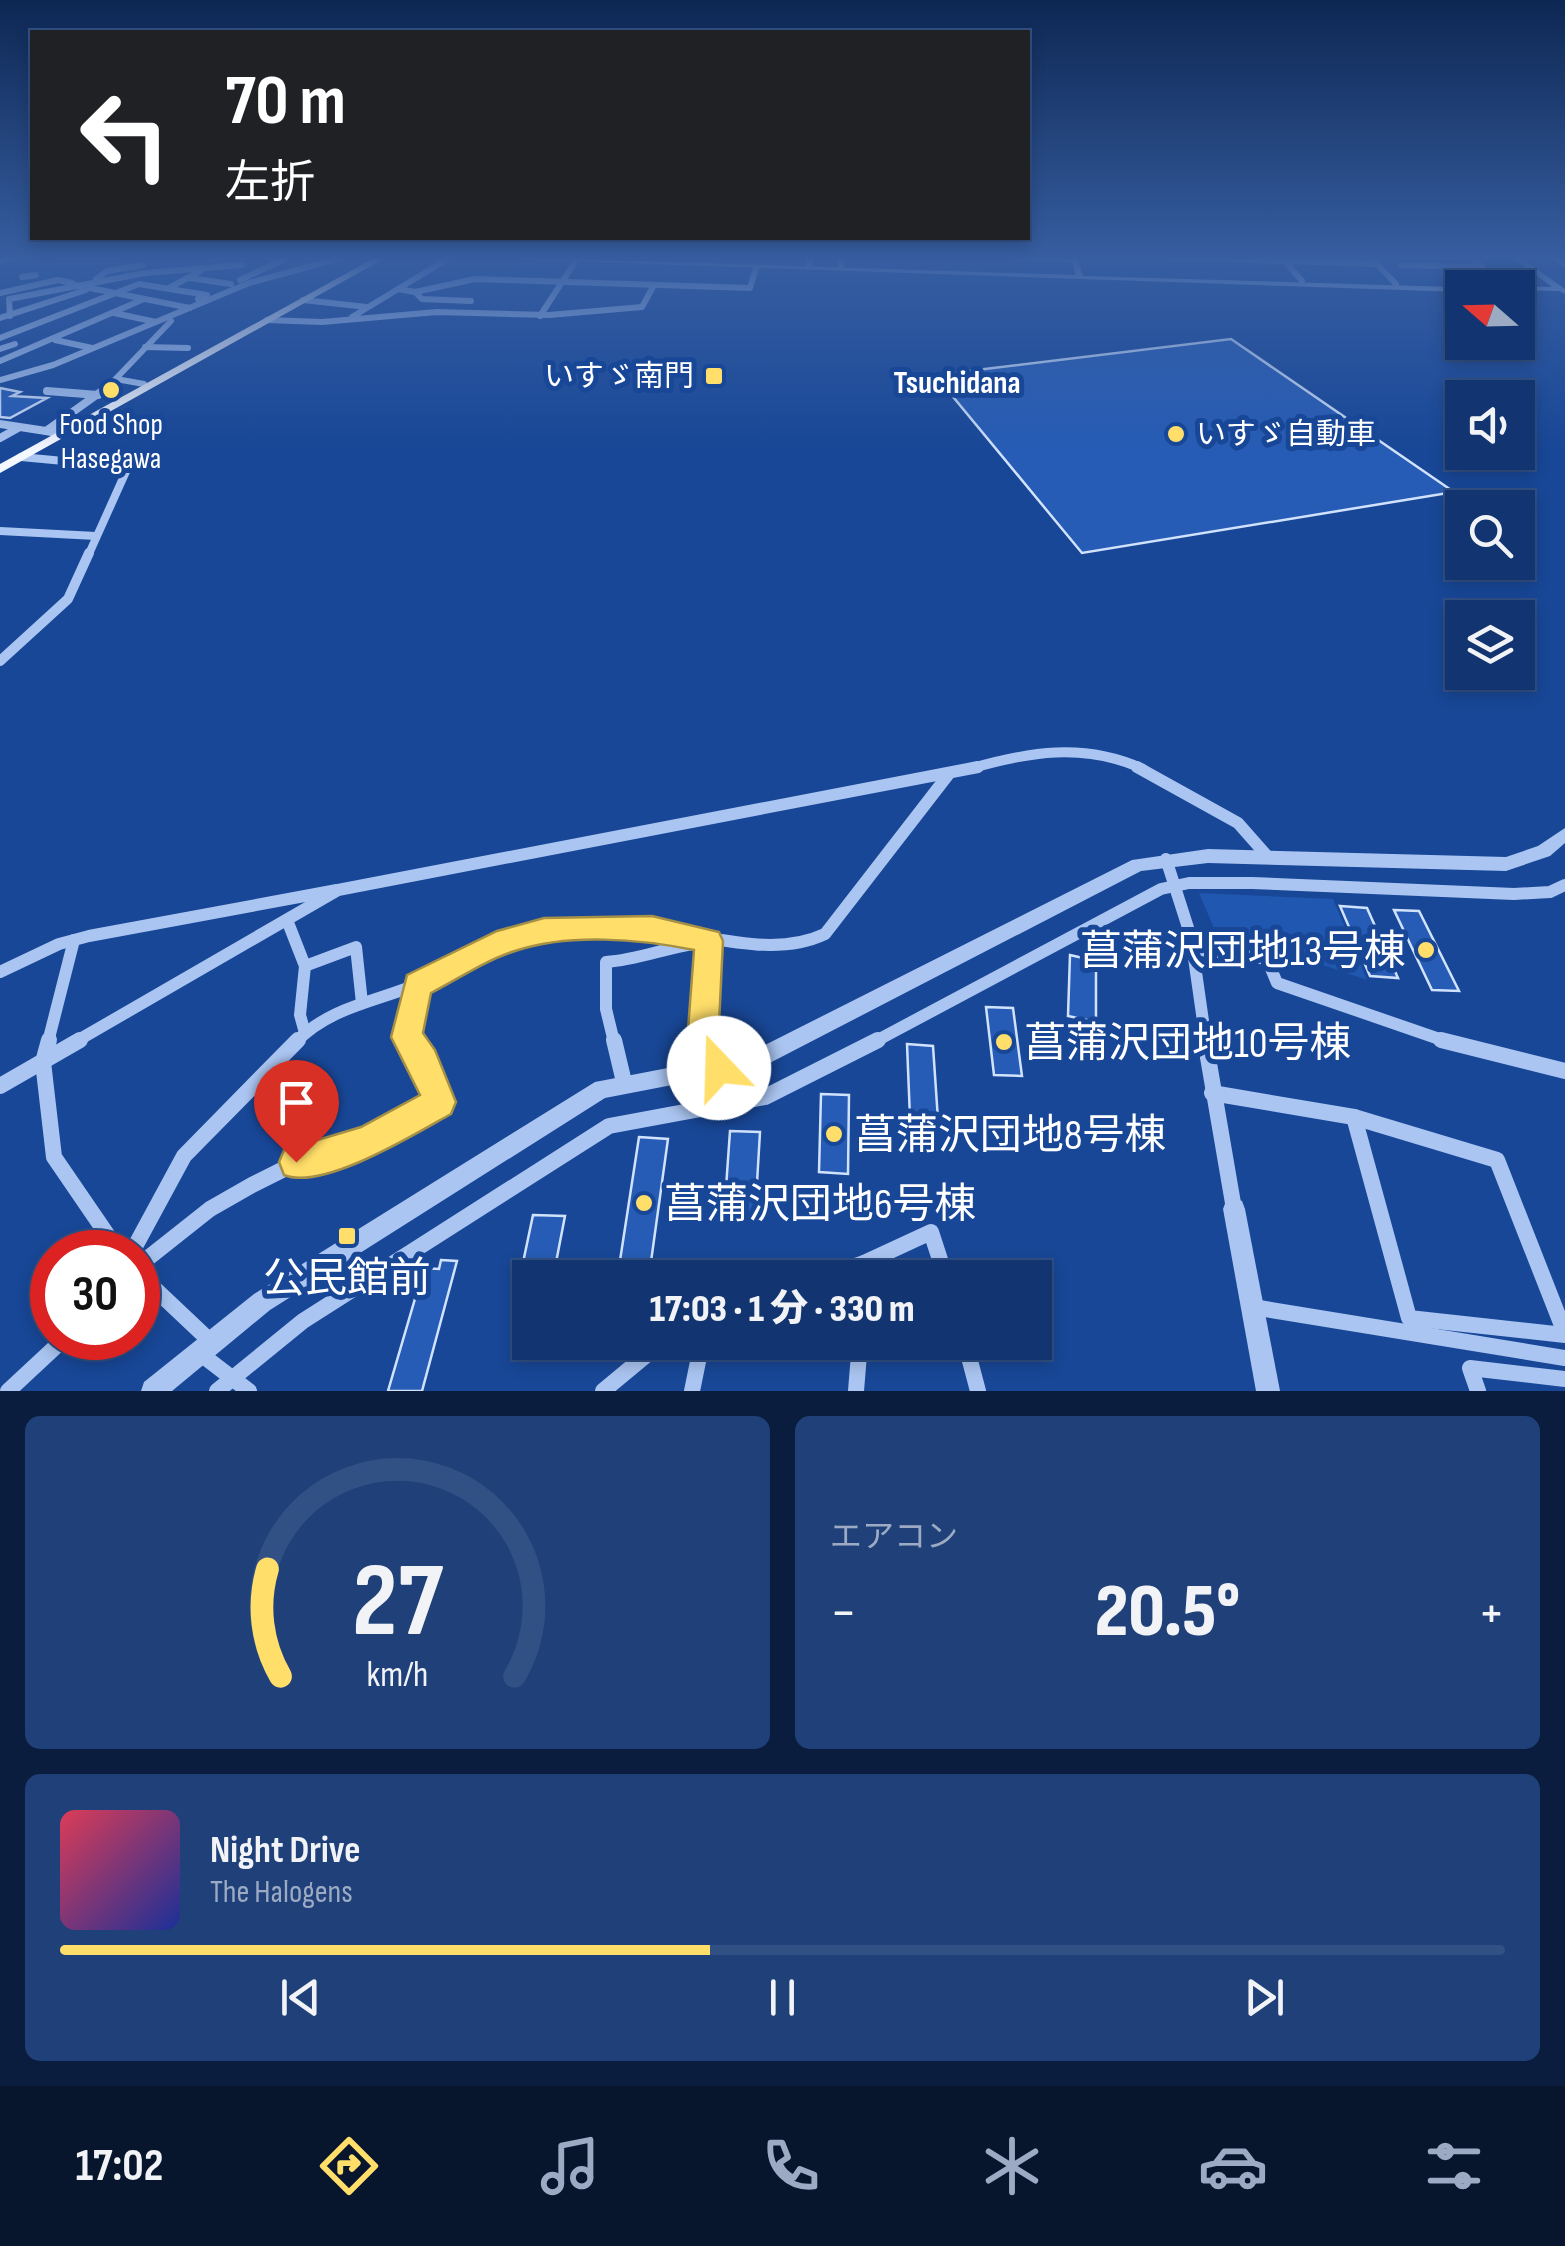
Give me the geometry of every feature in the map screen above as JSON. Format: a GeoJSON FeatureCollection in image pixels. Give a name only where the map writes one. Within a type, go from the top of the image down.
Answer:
{"type":"FeatureCollection","features":[{"type":"Feature","properties":{"kind":"main road"},"geometry":{"type":"LineString","coordinates":[[0,467],[51,432],[259,322]]}},
{"type":"Feature","properties":{"kind":"main road"},"geometry":{"type":"LineString","coordinates":[[0,467],[264,322]]}},
{"type":"Feature","properties":{"kind":"street"},"geometry":{"type":"LineString","coordinates":[[2,338],[51,322]]}},
{"type":"Feature","properties":{"kind":"street"},"geometry":{"type":"LineString","coordinates":[[0,361],[93,322]]}},
{"type":"Feature","properties":{"kind":"street"},"geometry":{"type":"LineString","coordinates":[[0,380],[156,322]]}},
{"type":"Feature","properties":{"kind":"street"},"geometry":{"type":"LineString","coordinates":[[0,424],[51,432],[98,395],[170,322]]}},
{"type":"Feature","properties":{"kind":"street"},"geometry":{"type":"LineString","coordinates":[[46,324],[75,330]]}},
{"type":"Feature","properties":{"kind":"street"},"geometry":{"type":"LineString","coordinates":[[2,338],[28,351]]}},
{"type":"Feature","properties":{"kind":"street"},"geometry":{"type":"LineString","coordinates":[[54,340],[93,348]]}},
{"type":"Feature","properties":{"kind":"street"},"geometry":{"type":"LineString","coordinates":[[0,348],[16,344]]}},
{"type":"Feature","properties":{"kind":"street"},"geometry":{"type":"LineString","coordinates":[[145,347],[188,348]]}},
{"type":"Feature","properties":{"kind":"street"},"geometry":{"type":"LineString","coordinates":[[116,378],[144,384]]}},
{"type":"Feature","properties":{"kind":"street"},"geometry":{"type":"LineString","coordinates":[[48,391],[98,395]]}},
{"type":"Feature","properties":{"kind":"street"},"geometry":{"type":"LineString","coordinates":[[0,438],[18,427]]}},
{"type":"Feature","properties":{"kind":"street"},"geometry":{"type":"LineString","coordinates":[[0,661],[68,599],[128,467],[21,458]]}},
{"type":"Feature","properties":{"kind":"street"},"geometry":{"type":"LineString","coordinates":[[0,532],[96,536]]}},
{"type":"Feature","properties":{"kind":"street"},"geometry":{"type":"LineString","coordinates":[[0,972],[74,940],[948,774],[1028,752],[1077,749],[1113,756],[1166,780],[1236,820],[1255,835],[1268,857]]}},
{"type":"Feature","properties":{"kind":"street"},"geometry":{"type":"LineString","coordinates":[[624,1082],[606,1010],[606,962],[637,960],[648,951],[685,942],[806,943],[825,934],[942,788],[948,774]]}},
{"type":"Feature","properties":{"kind":"street"},"geometry":{"type":"LineString","coordinates":[[152,1391],[203,1345],[276,1293],[584,1100],[624,1082],[719,1068],[783,1049],[1138,865],[1166,859],[1268,857],[1506,864],[1544,850],[1565,834]]}},
{"type":"Feature","properties":{"kind":"street"},"geometry":{"type":"LineString","coordinates":[[1166,859],[1178,884],[1194,949],[1212,1093],[1268,1391]]}},
{"type":"Feature","properties":{"kind":"street"},"geometry":{"type":"LineString","coordinates":[[224,1384],[365,1280],[610,1126],[765,1097],[790,1087],[1132,904],[1178,884],[1514,894],[1550,892],[1565,886]]}},
{"type":"Feature","properties":{"kind":"street"},"geometry":{"type":"LineString","coordinates":[[0,1086],[338,890]]}},
{"type":"Feature","properties":{"kind":"street"},"geometry":{"type":"LineString","coordinates":[[287,920],[305,966],[300,1015],[305,1033]]}},
{"type":"Feature","properties":{"kind":"street"},"geometry":{"type":"LineString","coordinates":[[144,1230],[184,1156],[314,1024],[418,984],[507,940],[544,931],[652,929],[709,944]]}},
{"type":"Feature","properties":{"kind":"street"},"geometry":{"type":"LineString","coordinates":[[74,940],[43,1062],[54,1157],[104,1230]]}},
{"type":"Feature","properties":{"kind":"street"},"geometry":{"type":"LineString","coordinates":[[709,944],[702,1056],[717,1060],[719,1068]]}},
{"type":"Feature","properties":{"kind":"street"},"geometry":{"type":"LineString","coordinates":[[305,966],[356,948],[362,1003]]}},
{"type":"Feature","properties":{"kind":"street"},"geometry":{"type":"LineString","coordinates":[[1194,949],[1268,958],[1277,983],[1450,1043],[1565,1071]]}},
{"type":"Feature","properties":{"kind":"street"},"geometry":{"type":"LineString","coordinates":[[160,1251],[210,1209],[252,1184],[296,1162],[366,1142],[440,1102],[424,1061],[406,1037],[418,984]]}},
{"type":"Feature","properties":{"kind":"street"},"geometry":{"type":"LineString","coordinates":[[1212,1093],[1354,1118],[1498,1160],[1565,1334],[1409,1318],[1354,1118]]}},
{"type":"Feature","properties":{"kind":"street"},"geometry":{"type":"LineString","coordinates":[[882,1260],[931,1232],[940,1260]]}},
{"type":"Feature","properties":{"kind":"street"},"geometry":{"type":"LineString","coordinates":[[160,1295],[203,1345],[224,1384],[248,1391]]}},
{"type":"Feature","properties":{"kind":"street"},"geometry":{"type":"LineString","coordinates":[[1252,1306],[1565,1358]]}},
{"type":"Feature","properties":{"kind":"street"},"geometry":{"type":"LineString","coordinates":[[8,1391],[41,1360]]}},
{"type":"Feature","properties":{"kind":"street"},"geometry":{"type":"LineString","coordinates":[[603,1391],[640,1360]]}},
{"type":"Feature","properties":{"kind":"street"},"geometry":{"type":"LineString","coordinates":[[692,1391],[698,1360]]}},
{"type":"Feature","properties":{"kind":"street"},"geometry":{"type":"LineString","coordinates":[[856,1391],[859,1360]]}},
{"type":"Feature","properties":{"kind":"street"},"geometry":{"type":"LineString","coordinates":[[969,1360],[978,1391]]}},
{"type":"Feature","properties":{"kind":"street"},"geometry":{"type":"LineString","coordinates":[[1478,1391],[1470,1368],[1565,1380]]}},
{"type":"Feature","properties":{"kind":"shaded area"},"geometry":{"type":"Polygon","coordinates":[[[1199,893],[1333,899],[1367,980],[1273,948],[1220,942],[1199,893]]]}},
{"type":"Feature","properties":{"kind":"building","name":"いすゞ自動車"},"geometry":{"type":"Polygon","coordinates":[[[1231,339],[1451,490],[1082,553],[935,375],[1231,339]]]}},
{"type":"Feature","properties":{"kind":"building"},"geometry":{"type":"Polygon","coordinates":[[[0,388],[20,392],[12,396],[47,398],[10,418],[0,417],[0,388]]]}},
{"type":"Feature","properties":{"kind":"building"},"geometry":{"type":"Polygon","coordinates":[[[1340,906],[1367,908],[1398,978],[1370,976],[1340,906]]]}},
{"type":"Feature","properties":{"kind":"building","name":"菖蒲沢団地13号棟"},"geometry":{"type":"Polygon","coordinates":[[[1394,910],[1419,911],[1459,991],[1432,990],[1394,910]]]}},
{"type":"Feature","properties":{"kind":"building"},"geometry":{"type":"Polygon","coordinates":[[[1070,955],[1096,961],[1096,1022],[1068,1016],[1070,955]]]}},
{"type":"Feature","properties":{"kind":"building","name":"菖蒲沢団地10号棟"},"geometry":{"type":"Polygon","coordinates":[[[986,1007],[1013,1008],[1022,1076],[994,1075],[986,1007]]]}},
{"type":"Feature","properties":{"kind":"building"},"geometry":{"type":"Polygon","coordinates":[[[907,1044],[933,1046],[938,1120],[910,1118],[907,1044]]]}},
{"type":"Feature","properties":{"kind":"building","name":"菖蒲沢団地8号棟"},"geometry":{"type":"Polygon","coordinates":[[[821,1094],[849,1095],[848,1174],[819,1172],[821,1094]]]}},
{"type":"Feature","properties":{"kind":"building"},"geometry":{"type":"Polygon","coordinates":[[[730,1131],[760,1132],[755,1217],[724,1216],[730,1131]]]}},
{"type":"Feature","properties":{"kind":"building","name":"菖蒲沢団地6号棟"},"geometry":{"type":"Polygon","coordinates":[[[639,1137],[668,1139],[651,1260],[620,1260],[639,1137]]]}},
{"type":"Feature","properties":{"kind":"building"},"geometry":{"type":"Polygon","coordinates":[[[533,1215],[565,1216],[556,1260],[524,1260],[533,1215]]]}},
{"type":"Feature","properties":{"kind":"building"},"geometry":{"type":"Polygon","coordinates":[[[441,1260],[457,1261],[422,1391],[388,1391],[424,1268],[439,1269],[441,1260]]]}},
{"type":"Feature","properties":{"kind":"place","name":"いすゞ南門"},"geometry":{"type":"Point","coordinates":[714,376]}},
{"type":"Feature","properties":{"kind":"place","name":"Food Shop Hasegawa"},"geometry":{"type":"Point","coordinates":[111,390]}},
{"type":"Feature","properties":{"kind":"place","name":"いすゞ自動車"},"geometry":{"type":"Point","coordinates":[1176,434]}},
{"type":"Feature","properties":{"kind":"place","name":"菖蒲沢団地13号棟"},"geometry":{"type":"Point","coordinates":[1426,950]}},
{"type":"Feature","properties":{"kind":"place","name":"菖蒲沢団地10号棟"},"geometry":{"type":"Point","coordinates":[1004,1042]}},
{"type":"Feature","properties":{"kind":"place","name":"菖蒲沢団地8号棟"},"geometry":{"type":"Point","coordinates":[834,1134]}},
{"type":"Feature","properties":{"kind":"place","name":"菖蒲沢団地6号棟"},"geometry":{"type":"Point","coordinates":[644,1203]}},
{"type":"Feature","properties":{"kind":"place","name":"公民館前"},"geometry":{"type":"Point","coordinates":[347,1236]}},
{"type":"Feature","properties":{"kind":"district","name":"Tsuchidana"},"geometry":{"type":"Point","coordinates":[957,382]}},
{"type":"Feature","properties":{"kind":"route"},"geometry":{"type":"LineString","coordinates":[[296,1162],[366,1142],[440,1102],[424,1061],[406,1037],[418,984],[507,940],[544,931],[652,929],[709,941],[702,1056],[717,1060],[719,1068]]}}]}
